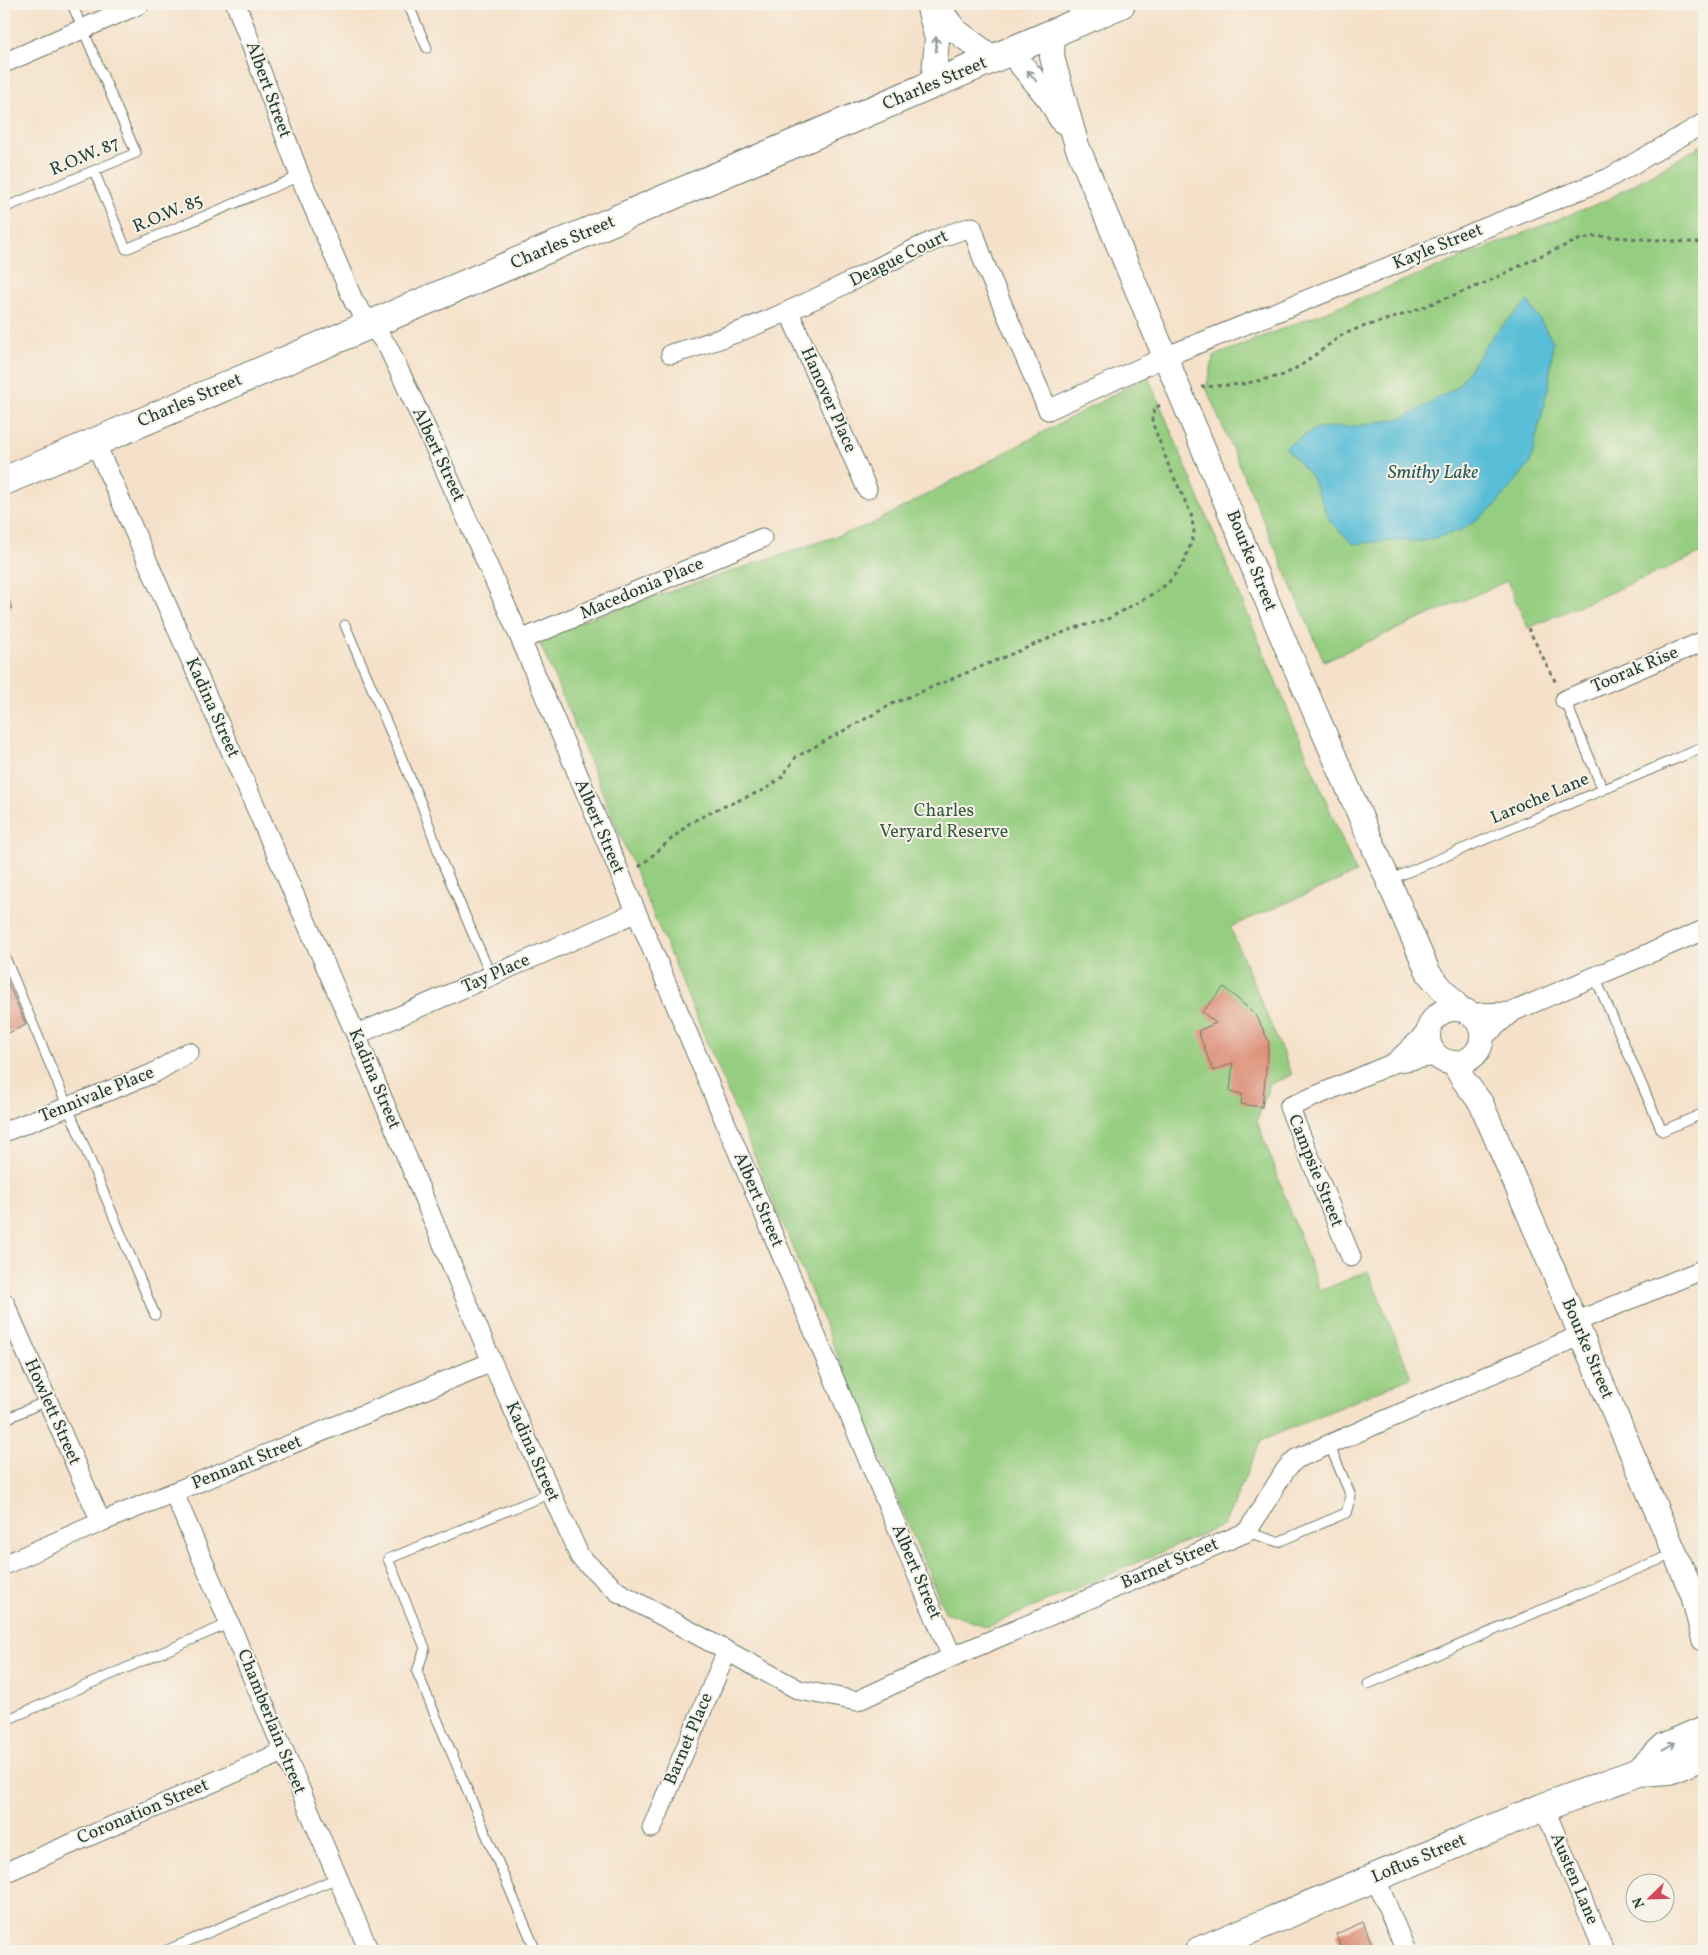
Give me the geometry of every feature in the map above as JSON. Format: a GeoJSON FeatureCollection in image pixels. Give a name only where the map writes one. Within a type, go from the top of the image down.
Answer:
{"type":"FeatureCollection","features":[{"type":"Feature","properties":{"kind":"main road","name":"Charles Street"},"geometry":{"type":"LineString","coordinates":[[4,481],[933,86],[1121,4]]}},
{"type":"Feature","properties":{"kind":"main road","name":"Loftus Street"},"geometry":{"type":"LineString","coordinates":[[1639,1772],[1665,1747],[1704,1730]]}},
{"type":"Feature","properties":{"kind":"main road","name":"Loftus Street"},"geometry":{"type":"LineString","coordinates":[[1199,1951],[1544,1807],[1639,1772],[1670,1770],[1704,1755]]}},
{"type":"Feature","properties":{"kind":"street"},"geometry":{"type":"LineString","coordinates":[[4,63],[140,4]]}},
{"type":"Feature","properties":{"kind":"street","name":"Albert Street"},"geometry":{"type":"LineString","coordinates":[[236,4],[300,176],[354,302],[388,347],[521,640],[635,913],[952,1657]]}},
{"type":"Feature","properties":{"kind":"street"},"geometry":{"type":"LineString","coordinates":[[928,4],[937,39],[933,86]]}},
{"type":"Feature","properties":{"kind":"street","name":"Bourke Street"},"geometry":{"type":"LineString","coordinates":[[935,4],[956,30],[1003,55],[1051,101],[1077,146]]}},
{"type":"Feature","properties":{"kind":"street","name":"Bourke Street"},"geometry":{"type":"LineString","coordinates":[[1053,33],[1052,57],[1077,146],[1281,634],[1429,974],[1465,1011]]}},
{"type":"Feature","properties":{"kind":"street","name":"Kayle Street"},"geometry":{"type":"LineString","coordinates":[[1165,357],[1609,178],[1704,123]]}},
{"type":"Feature","properties":{"kind":"street","name":"Deague Court"},"geometry":{"type":"LineString","coordinates":[[671,354],[716,341],[789,312],[927,242],[972,227],[985,265],[1048,410],[1165,357]]}},
{"type":"Feature","properties":{"kind":"street","name":"Hanover Place"},"geometry":{"type":"LineString","coordinates":[[789,312],[867,489]]}},
{"type":"Feature","properties":{"kind":"street","name":"Kadina Street"},"geometry":{"type":"LineString","coordinates":[[95,442],[356,1035],[492,1362],[580,1557],[618,1592],[727,1651]]}},
{"type":"Feature","properties":{"kind":"street","name":"Macedonia Place"},"geometry":{"type":"LineString","coordinates":[[521,640],[762,538]]}},
{"type":"Feature","properties":{"kind":"street","name":"Toorak Rise"},"geometry":{"type":"LineString","coordinates":[[1565,700],[1704,641]]}},
{"type":"Feature","properties":{"kind":"street","name":"Tay Place"},"geometry":{"type":"LineString","coordinates":[[356,1035],[635,913]]}},
{"type":"Feature","properties":{"kind":"street"},"geometry":{"type":"LineString","coordinates":[[1512,1012],[1443,1011],[1436,1017],[1429,1028],[1428,1040],[1431,1049],[1445,1059],[1469,1059],[1480,1043],[1512,1012],[1704,930]]}},
{"type":"Feature","properties":{"kind":"street","name":"Bourke Street"},"geometry":{"type":"LineString","coordinates":[[1429,974],[1429,1028]]}},
{"type":"Feature","properties":{"kind":"street"},"geometry":{"type":"LineString","coordinates":[[1465,1011],[1479,1023],[1480,1043]]}},
{"type":"Feature","properties":{"kind":"street","name":"Campsie Street"},"geometry":{"type":"LineString","coordinates":[[1394,1063],[1429,1028]]}},
{"type":"Feature","properties":{"kind":"street","name":"Bourke Street"},"geometry":{"type":"LineString","coordinates":[[1480,1043],[1477,1070],[1482,1103],[1675,1553],[1701,1600],[1704,1639]]}},
{"type":"Feature","properties":{"kind":"street","name":"Tennivale Place"},"geometry":{"type":"LineString","coordinates":[[4,1132],[154,1073],[188,1052]]}},
{"type":"Feature","properties":{"kind":"street","name":"Bourke Street"},"geometry":{"type":"LineString","coordinates":[[1445,1059],[1482,1103]]}},
{"type":"Feature","properties":{"kind":"street","name":"Campsie Street"},"geometry":{"type":"LineString","coordinates":[[1351,1257],[1289,1107],[1394,1063],[1445,1059]]}},
{"type":"Feature","properties":{"kind":"street"},"geometry":{"type":"LineString","coordinates":[[1247,1532],[1286,1469],[1296,1459],[1704,1269]]}},
{"type":"Feature","properties":{"kind":"street","name":"Howlett Street"},"geometry":{"type":"LineString","coordinates":[[4,1302],[100,1522]]}},
{"type":"Feature","properties":{"kind":"street","name":"Pennant Street"},"geometry":{"type":"LineString","coordinates":[[4,1565],[100,1522],[492,1362]]}},
{"type":"Feature","properties":{"kind":"street","name":"Chamberlain Street"},"geometry":{"type":"LineString","coordinates":[[174,1492],[368,1951]]}},
{"type":"Feature","properties":{"kind":"street","name":"Barnet Street"},"geometry":{"type":"LineString","coordinates":[[727,1651],[800,1690],[857,1701],[952,1657],[1247,1532]]}},
{"type":"Feature","properties":{"kind":"street","name":"Barnet Place"},"geometry":{"type":"LineString","coordinates":[[652,1828],[727,1651]]}},
{"type":"Feature","properties":{"kind":"street","name":"Coronation Street"},"geometry":{"type":"LineString","coordinates":[[4,1873],[283,1752]]}},
{"type":"Feature","properties":{"kind":"street","name":"Austen Lane"},"geometry":{"type":"LineString","coordinates":[[1544,1807],[1604,1951]]}},
{"type":"Feature","properties":{"kind":"street"},"geometry":{"type":"LineString","coordinates":[[1375,1877],[1406,1951]]}},
{"type":"Feature","properties":{"kind":"lane"},"geometry":{"type":"LineString","coordinates":[[72,4],[83,28]]}},
{"type":"Feature","properties":{"kind":"lane"},"geometry":{"type":"LineString","coordinates":[[408,4],[426,48]]}},
{"type":"Feature","properties":{"kind":"lane","name":"R.O.W. 87"},"geometry":{"type":"LineString","coordinates":[[4,208],[136,153],[83,28]]}},
{"type":"Feature","properties":{"kind":"lane","name":"R.O.W. 85"},"geometry":{"type":"LineString","coordinates":[[94,171],[126,249],[300,176]]}},
{"type":"Feature","properties":{"kind":"lane"},"geometry":{"type":"LineString","coordinates":[[345,625],[423,808],[442,862],[491,976]]}},
{"type":"Feature","properties":{"kind":"lane"},"geometry":{"type":"LineString","coordinates":[[1565,700],[1603,790]]}},
{"type":"Feature","properties":{"kind":"lane","name":"Laroche Lane"},"geometry":{"type":"LineString","coordinates":[[1388,880],[1704,747]]}},
{"type":"Feature","properties":{"kind":"lane"},"geometry":{"type":"LineString","coordinates":[[4,954],[155,1315]]}},
{"type":"Feature","properties":{"kind":"lane"},"geometry":{"type":"LineString","coordinates":[[1595,977],[1662,1131],[1704,1113]]}},
{"type":"Feature","properties":{"kind":"lane"},"geometry":{"type":"LineString","coordinates":[[4,1420],[46,1401]]}},
{"type":"Feature","properties":{"kind":"lane"},"geometry":{"type":"LineString","coordinates":[[1247,1532],[1278,1542],[1346,1513],[1351,1496],[1329,1444]]}},
{"type":"Feature","properties":{"kind":"lane"},"geometry":{"type":"LineString","coordinates":[[536,1951],[417,1672],[426,1648],[388,1559],[551,1493]]}},
{"type":"Feature","properties":{"kind":"lane"},"geometry":{"type":"LineString","coordinates":[[1368,1684],[1675,1553]]}},
{"type":"Feature","properties":{"kind":"lane"},"geometry":{"type":"LineString","coordinates":[[4,1721],[230,1623]]}},
{"type":"Feature","properties":{"kind":"lane"},"geometry":{"type":"LineString","coordinates":[[165,1951],[337,1878]]}},
{"type":"Feature","properties":{"kind":"path"},"geometry":{"type":"LineString","coordinates":[[622,882],[690,823],[713,811],[766,789],[782,777],[796,757],[894,703],[1074,628],[1106,620],[1158,591],[1169,582],[1183,564],[1191,546],[1194,531],[1191,514],[1168,464],[1152,420],[1154,409],[1158,405],[1203,386],[1243,384],[1284,375],[1303,364],[1342,335],[1402,315],[1485,283],[1538,257],[1581,239],[1598,236],[1704,243]]}},
{"type":"Feature","properties":{"kind":"path"},"geometry":{"type":"LineString","coordinates":[[1528,628],[1565,700]]}},
{"type":"Feature","properties":{"kind":"green space"},"geometry":{"type":"Polygon","coordinates":[[[1704,144],[1704,552],[1528,628],[1507,581],[1324,661],[1206,388],[1214,356],[1607,200],[1704,144]]]}},
{"type":"Feature","properties":{"kind":"green space","name":"Charles Veryard Reserve"},"geometry":{"type":"Polygon","coordinates":[[[1148,376],[1356,873],[1230,927],[1292,1075],[1270,1084],[1257,1121],[1320,1291],[1368,1271],[1411,1377],[1261,1441],[1224,1525],[987,1627],[945,1612],[537,636],[870,525],[1148,376]]]}},
{"type":"Feature","properties":{"kind":"water","name":"Smithy Lake"},"geometry":{"type":"Polygon","coordinates":[[[1528,301],[1553,341],[1549,383],[1530,464],[1495,506],[1462,530],[1424,541],[1387,541],[1353,544],[1330,521],[1311,476],[1285,447],[1317,428],[1359,426],[1406,417],[1457,387],[1494,334],[1528,301]]]}},
{"type":"Feature","properties":{"kind":"building"},"geometry":{"type":"Polygon","coordinates":[[[4,587],[12,608],[4,611],[4,587]]]}},
{"type":"Feature","properties":{"kind":"building"},"geometry":{"type":"Polygon","coordinates":[[[4,974],[26,1025],[4,1035],[4,974]]]}},
{"type":"Feature","properties":{"kind":"building"},"geometry":{"type":"Polygon","coordinates":[[[1224,987],[1256,1015],[1269,1042],[1262,1107],[1241,1104],[1242,1094],[1230,1091],[1233,1063],[1213,1071],[1198,1031],[1216,1023],[1202,1012],[1224,987]]]}},
{"type":"Feature","properties":{"kind":"building"},"geometry":{"type":"Polygon","coordinates":[[[1363,1922],[1375,1951],[1343,1951],[1336,1934],[1363,1922]]]}}]}
